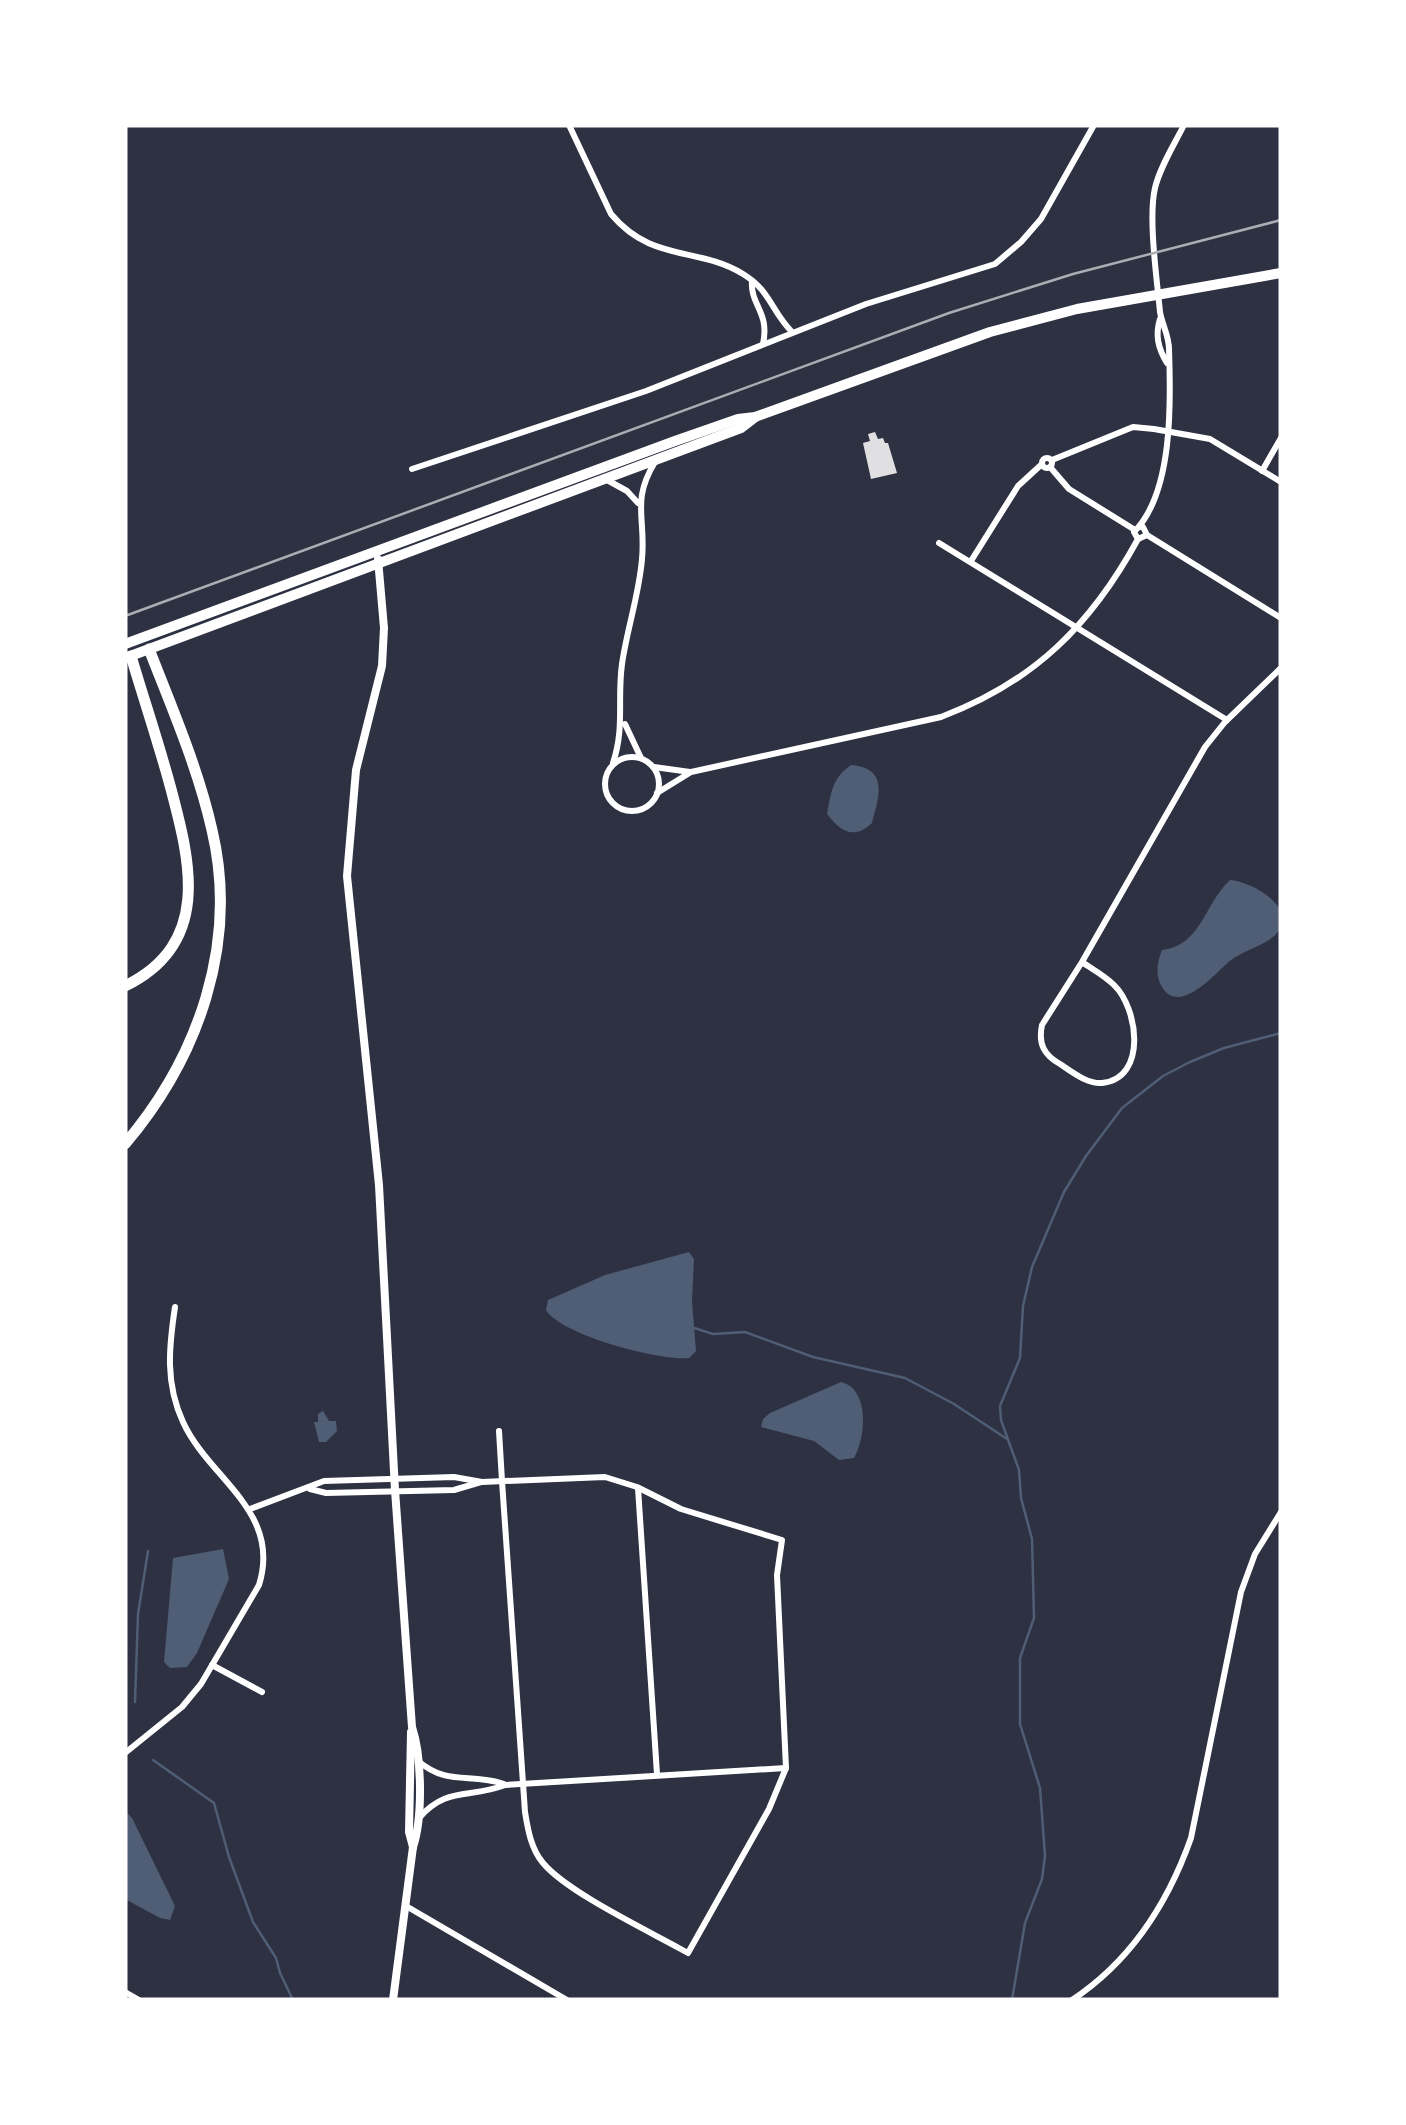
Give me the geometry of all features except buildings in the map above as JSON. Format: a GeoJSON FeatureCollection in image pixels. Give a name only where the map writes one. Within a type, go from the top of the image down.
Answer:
{"type":"FeatureCollection","features":[{"type":"Feature","properties":{"kind":"highway"},"geometry":{"type":"LineString","coordinates":[[125,1144],[160,1099],[196,1031],[210,987],[220,911],[218,864],[204,797],[147,643]]}},
{"type":"Feature","properties":{"kind":"highway"},"geometry":{"type":"LineString","coordinates":[[125,986],[156,965],[174,944],[190,898],[186,848],[127,650]]}},
{"type":"Feature","properties":{"kind":"main road"},"geometry":{"type":"LineString","coordinates":[[127,650],[607,480],[741,428],[755,418],[990,332],[1077,309],[1281,273]]}},
{"type":"Feature","properties":{"kind":"main road"},"geometry":{"type":"LineString","coordinates":[[147,643],[377,550],[738,419],[755,418]]}},
{"type":"Feature","properties":{"kind":"street"},"geometry":{"type":"LineString","coordinates":[[570,125],[610,214],[620,224],[655,248],[728,267],[762,286],[792,332]]}},
{"type":"Feature","properties":{"kind":"street"},"geometry":{"type":"LineString","coordinates":[[412,468],[646,391],[866,304],[995,264],[1041,218],[1094,125]]}},
{"type":"Feature","properties":{"kind":"street"},"geometry":{"type":"LineString","coordinates":[[1089,136],[1102,125]]}},
{"type":"Feature","properties":{"kind":"street"},"geometry":{"type":"LineString","coordinates":[[1182,126],[1155,188],[1153,220],[1161,318],[1156,330],[1160,351],[1168,364],[1170,430],[1162,474],[1139,528],[1142,537],[1281,618]]}},
{"type":"Feature","properties":{"kind":"street"},"geometry":{"type":"LineString","coordinates":[[752,280],[751,289],[766,327],[762,344]]}},
{"type":"Feature","properties":{"kind":"street"},"geometry":{"type":"LineString","coordinates":[[971,561],[1018,486],[1048,464],[1133,427],[1210,439],[1281,482]]}},
{"type":"Feature","properties":{"kind":"street"},"geometry":{"type":"LineString","coordinates":[[1262,470],[1281,438]]}},
{"type":"Feature","properties":{"kind":"street"},"geometry":{"type":"LineString","coordinates":[[638,504],[646,477],[656,461]]}},
{"type":"Feature","properties":{"kind":"street"},"geometry":{"type":"LineString","coordinates":[[1048,464],[1069,489],[1139,528]]}},
{"type":"Feature","properties":{"kind":"street"},"geometry":{"type":"LineString","coordinates":[[607,480],[628,491],[638,504],[643,528],[642,565],[622,662],[622,734],[604,787],[607,796],[620,808],[638,810],[691,772],[941,717],[976,704],[1016,682],[1046,659],[1116,580],[1142,537]]}},
{"type":"Feature","properties":{"kind":"street"},"geometry":{"type":"LineString","coordinates":[[939,543],[1227,720]]}},
{"type":"Feature","properties":{"kind":"street"},"geometry":{"type":"LineString","coordinates":[[377,550],[384,628],[382,666],[354,784],[347,876],[379,1184],[412,1727],[409,1832],[413,1847]]}},
{"type":"Feature","properties":{"kind":"street"},"geometry":{"type":"LineString","coordinates":[[1082,962],[1114,985],[1133,1022],[1136,1046],[1132,1055],[1120,1075],[1104,1082],[1088,1081],[1053,1060],[1042,1047],[1042,1026],[1190,770],[1227,720],[1281,668]]}},
{"type":"Feature","properties":{"kind":"street"},"geometry":{"type":"LineString","coordinates":[[622,718],[641,758]]}},
{"type":"Feature","properties":{"kind":"street"},"geometry":{"type":"LineString","coordinates":[[614,763],[630,756],[654,767],[691,772]]}},
{"type":"Feature","properties":{"kind":"street"},"geometry":{"type":"LineString","coordinates":[[654,767],[658,775],[657,793]]}},
{"type":"Feature","properties":{"kind":"street"},"geometry":{"type":"LineString","coordinates":[[125,1753],[182,1707],[212,1665],[259,1585],[264,1568],[260,1532],[250,1508],[184,1425],[171,1388],[168,1354],[175,1307]]}},
{"type":"Feature","properties":{"kind":"street"},"geometry":{"type":"LineString","coordinates":[[309,1489],[326,1493],[454,1490],[482,1482],[502,1481],[605,1477],[638,1487],[682,1509],[782,1540],[776,1575],[786,1768],[769,1809],[688,1953],[566,1883],[542,1862],[530,1840],[524,1784],[502,1481],[499,1430]]}},
{"type":"Feature","properties":{"kind":"street"},"geometry":{"type":"LineString","coordinates":[[250,1508],[324,1481],[454,1476],[482,1482]]}},
{"type":"Feature","properties":{"kind":"street"},"geometry":{"type":"LineString","coordinates":[[638,1487],[657,1774]]}},
{"type":"Feature","properties":{"kind":"street"},"geometry":{"type":"LineString","coordinates":[[1072,2000],[1121,1959],[1146,1929],[1178,1874],[1190,1838],[1241,1592],[1254,1554],[1281,1512]]}},
{"type":"Feature","properties":{"kind":"street"},"geometry":{"type":"LineString","coordinates":[[212,1665],[262,1692]]}},
{"type":"Feature","properties":{"kind":"street"},"geometry":{"type":"LineString","coordinates":[[393,2000],[418,1819],[418,1761],[412,1727]]}},
{"type":"Feature","properties":{"kind":"street"},"geometry":{"type":"LineString","coordinates":[[418,1761],[451,1780],[490,1779],[505,1785]]}},
{"type":"Feature","properties":{"kind":"street"},"geometry":{"type":"LineString","coordinates":[[418,1819],[443,1796],[505,1785],[786,1768]]}},
{"type":"Feature","properties":{"kind":"street"},"geometry":{"type":"LineString","coordinates":[[406,1906],[567,2000]]}},
{"type":"Feature","properties":{"kind":"street"},"geometry":{"type":"LineString","coordinates":[[125,1992],[139,2000]]}},
{"type":"Feature","properties":{"kind":"water"},"geometry":{"type":"Polygon","coordinates":[[[851,765],[871,771],[879,793],[872,823],[848,832],[827,814],[836,781],[851,765]]]}},
{"type":"Feature","properties":{"kind":"water"},"geometry":{"type":"Polygon","coordinates":[[[1230,880],[1259,890],[1277,905],[1282,923],[1277,933],[1231,960],[1188,995],[1170,995],[1158,978],[1162,950],[1175,947],[1194,932],[1230,880]]]}},
{"type":"Feature","properties":{"kind":"water"},"geometry":{"type":"Polygon","coordinates":[[[689,1252],[694,1259],[696,1351],[689,1358],[656,1355],[590,1337],[546,1310],[548,1300],[605,1275],[689,1252]]]}},
{"type":"Feature","properties":{"kind":"water"},"geometry":{"type":"Polygon","coordinates":[[[841,1382],[857,1394],[863,1415],[854,1458],[839,1460],[814,1441],[761,1427],[770,1413],[841,1382]]]}},
{"type":"Feature","properties":{"kind":"water"},"geometry":{"type":"Polygon","coordinates":[[[323,1411],[329,1421],[336,1421],[337,1431],[326,1442],[319,1442],[314,1422],[318,1422],[318,1414],[323,1411]]]}},
{"type":"Feature","properties":{"kind":"water"},"geometry":{"type":"Polygon","coordinates":[[[223,1549],[229,1579],[197,1653],[187,1667],[170,1668],[164,1662],[173,1558],[223,1549]]]}},
{"type":"Feature","properties":{"kind":"water"},"geometry":{"type":"Polygon","coordinates":[[[126,1812],[175,1906],[170,1920],[125,1899],[126,1812]]]}},
{"type":"Feature","properties":{"kind":"waterway"},"geometry":{"type":"LineString","coordinates":[[1012,2000],[1025,1923],[1042,1879],[1045,1856],[1040,1788],[1020,1724],[1020,1658],[1034,1618],[1032,1539],[1021,1498],[1019,1470],[1001,1420],[1000,1406],[1020,1358],[1023,1306],[1032,1267],[1064,1192],[1122,1108],[1163,1076],[1190,1062],[1224,1048],[1281,1033]]}},
{"type":"Feature","properties":{"kind":"waterway"},"geometry":{"type":"LineString","coordinates":[[691,1327],[713,1334],[745,1332],[813,1357],[905,1378],[1007,1439]]}},
{"type":"Feature","properties":{"kind":"waterway"},"geometry":{"type":"LineString","coordinates":[[135,1702],[138,1614],[148,1551]]}},
{"type":"Feature","properties":{"kind":"waterway"},"geometry":{"type":"LineString","coordinates":[[153,1760],[214,1803],[253,1922],[276,1958],[293,2000]]}},
{"type":"Feature","properties":{"kind":"railway"},"geometry":{"type":"LineString","coordinates":[[125,616],[949,313],[1073,274],[1281,220]]}}]}
